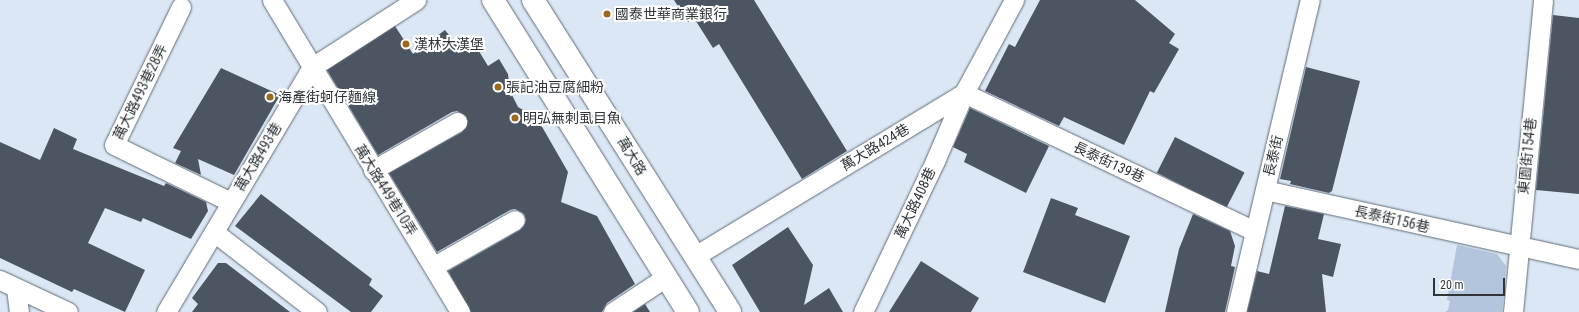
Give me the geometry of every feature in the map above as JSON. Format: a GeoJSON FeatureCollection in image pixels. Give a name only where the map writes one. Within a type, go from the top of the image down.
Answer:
{"type":"FeatureCollection","features":[{"type":"Feature","properties":{"kind":"main road"},"geometry":{"type":"LineString","coordinates":[[493,0],[688,312]]}},
{"type":"Feature","properties":{"kind":"main road","name":"萬大路"},"geometry":{"type":"LineString","coordinates":[[533,0],[730,312]]}},
{"type":"Feature","properties":{"kind":"street","name":"萬大路449巷10弄"},"geometry":{"type":"LineString","coordinates":[[272,0],[373,170],[434,266],[460,312]]}},
{"type":"Feature","properties":{"kind":"street","name":"萬大路493巷"},"geometry":{"type":"LineString","coordinates":[[166,312],[312,67],[416,0]]}},
{"type":"Feature","properties":{"kind":"street"},"geometry":{"type":"LineString","coordinates":[[964,93],[1014,0]]}},
{"type":"Feature","properties":{"kind":"street","name":"長泰街"},"geometry":{"type":"LineString","coordinates":[[1236,312],[1310,0]]}},
{"type":"Feature","properties":{"kind":"street","name":"東園街154巷"},"geometry":{"type":"LineString","coordinates":[[1513,312],[1518,247],[1543,0]]}},
{"type":"Feature","properties":{"kind":"street","name":"萬大路493巷28弄"},"geometry":{"type":"LineString","coordinates":[[181,7],[114,145],[231,202]]}},
{"type":"Feature","properties":{"kind":"street","name":"萬大路424巷"},"geometry":{"type":"LineString","coordinates":[[695,256],[964,93]]}},
{"type":"Feature","properties":{"kind":"street","name":"長泰街139巷"},"geometry":{"type":"LineString","coordinates":[[964,93],[1255,231]]}},
{"type":"Feature","properties":{"kind":"street","name":"萬大路408巷"},"geometry":{"type":"LineString","coordinates":[[863,312],[929,174],[964,93]]}},
{"type":"Feature","properties":{"kind":"street"},"geometry":{"type":"LineString","coordinates":[[373,170],[457,122]]}},
{"type":"Feature","properties":{"kind":"street","name":"長泰街156巷"},"geometry":{"type":"LineString","coordinates":[[1265,190],[1518,247],[1579,259]]}},
{"type":"Feature","properties":{"kind":"street"},"geometry":{"type":"LineString","coordinates":[[434,266],[515,220]]}},
{"type":"Feature","properties":{"kind":"street"},"geometry":{"type":"LineString","coordinates":[[214,232],[317,312]]}},
{"type":"Feature","properties":{"kind":"street"},"geometry":{"type":"LineString","coordinates":[[613,312],[666,277]]}},
{"type":"Feature","properties":{"kind":"street"},"geometry":{"type":"LineString","coordinates":[[8,284],[19,312]]}},
{"type":"Feature","properties":{"kind":"street"},"geometry":{"type":"LineString","coordinates":[[8,284],[68,312]]}},
{"type":"Feature","properties":{"kind":"shaded area"},"geometry":{"type":"Polygon","coordinates":[[[1457,245],[1497,254],[1506,266],[1502,312],[1445,312],[1448,310],[1450,301],[1447,300],[1457,245]]]}},
{"type":"Feature","properties":{"kind":"building"},"geometry":{"type":"Polygon","coordinates":[[[674,0],[754,0],[847,151],[802,179],[719,44],[713,48],[694,18],[688,22],[674,0]]]}},
{"type":"Feature","properties":{"kind":"building"},"geometry":{"type":"Polygon","coordinates":[[[1040,0],[1135,0],[1175,34],[1169,43],[1179,49],[1154,93],[1150,91],[1124,145],[1064,117],[1059,126],[985,91],[1009,44],[1015,47],[1040,0]]]}},
{"type":"Feature","properties":{"kind":"building"},"geometry":{"type":"Polygon","coordinates":[[[1553,15],[1579,18],[1579,194],[1536,190],[1553,15]]]}},
{"type":"Feature","properties":{"kind":"building"},"geometry":{"type":"Polygon","coordinates":[[[395,26],[413,54],[445,30],[461,51],[474,43],[488,66],[499,59],[508,74],[510,91],[518,107],[537,118],[568,172],[561,202],[597,216],[635,284],[607,303],[602,312],[471,312],[448,271],[520,230],[526,220],[524,214],[515,209],[510,210],[437,252],[389,173],[462,132],[468,122],[466,116],[457,111],[452,112],[378,155],[327,70],[395,26]]]}},
{"type":"Feature","properties":{"kind":"building"},"geometry":{"type":"Polygon","coordinates":[[[1306,67],[1360,81],[1332,191],[1329,193],[1290,184],[1291,181],[1280,179],[1306,67]]]}},
{"type":"Feature","properties":{"kind":"building"},"geometry":{"type":"Polygon","coordinates":[[[221,68],[280,95],[234,175],[198,159],[201,175],[175,163],[181,151],[173,148],[221,68]]]}},
{"type":"Feature","properties":{"kind":"building"},"geometry":{"type":"Polygon","coordinates":[[[970,108],[1049,146],[1026,193],[964,162],[967,154],[953,147],[970,108]]]}},
{"type":"Feature","properties":{"kind":"building"},"geometry":{"type":"Polygon","coordinates":[[[54,128],[77,139],[73,149],[164,186],[166,183],[206,202],[208,211],[191,239],[143,218],[141,222],[105,208],[88,243],[145,270],[125,312],[74,289],[72,292],[0,258],[0,142],[40,160],[54,128]]]}},
{"type":"Feature","properties":{"kind":"building"},"geometry":{"type":"Polygon","coordinates":[[[1175,137],[1244,172],[1226,208],[1157,173],[1175,137]]]}},
{"type":"Feature","properties":{"kind":"building"},"geometry":{"type":"Polygon","coordinates":[[[261,194],[372,279],[369,285],[383,296],[371,312],[351,312],[235,226],[261,194]]]}},
{"type":"Feature","properties":{"kind":"building"},"geometry":{"type":"Polygon","coordinates":[[[1051,198],[1078,208],[1075,215],[1130,236],[1105,303],[1023,272],[1051,198]]]}},
{"type":"Feature","properties":{"kind":"building"},"geometry":{"type":"Polygon","coordinates":[[[1285,206],[1324,214],[1318,239],[1341,244],[1333,277],[1322,274],[1326,312],[1247,312],[1257,271],[1269,274],[1285,206]]]}},
{"type":"Feature","properties":{"kind":"building"},"geometry":{"type":"Polygon","coordinates":[[[1193,214],[1230,231],[1235,246],[1231,266],[1235,267],[1225,312],[1165,312],[1179,249],[1193,214]]]}},
{"type":"Feature","properties":{"kind":"building"},"geometry":{"type":"Polygon","coordinates":[[[788,227],[813,265],[804,305],[829,288],[843,312],[760,312],[732,265],[788,227]]]}},
{"type":"Feature","properties":{"kind":"building"},"geometry":{"type":"Polygon","coordinates":[[[921,261],[979,298],[971,312],[889,312],[921,261]]]}},
{"type":"Feature","properties":{"kind":"building"},"geometry":{"type":"Polygon","coordinates":[[[218,263],[226,263],[290,312],[192,312],[198,304],[192,298],[218,263]]]}},
{"type":"Feature","properties":{"kind":"building"},"geometry":{"type":"Polygon","coordinates":[[[645,304],[650,312],[633,312],[645,304]]]}},
{"type":"Feature","properties":{"kind":"place","name":"國泰世華商業銀行"},"geometry":{"type":"Point","coordinates":[607,14]}},
{"type":"Feature","properties":{"kind":"place","name":"漢林大漢堡"},"geometry":{"type":"Point","coordinates":[406,44]}},
{"type":"Feature","properties":{"kind":"place","name":"張記油豆腐細粉"},"geometry":{"type":"Point","coordinates":[498,87]}},
{"type":"Feature","properties":{"kind":"place","name":"海產街蚵仔麵線"},"geometry":{"type":"Point","coordinates":[270,97]}},
{"type":"Feature","properties":{"kind":"place","name":"明弘無刺虱目魚"},"geometry":{"type":"Point","coordinates":[515,118]}}]}
